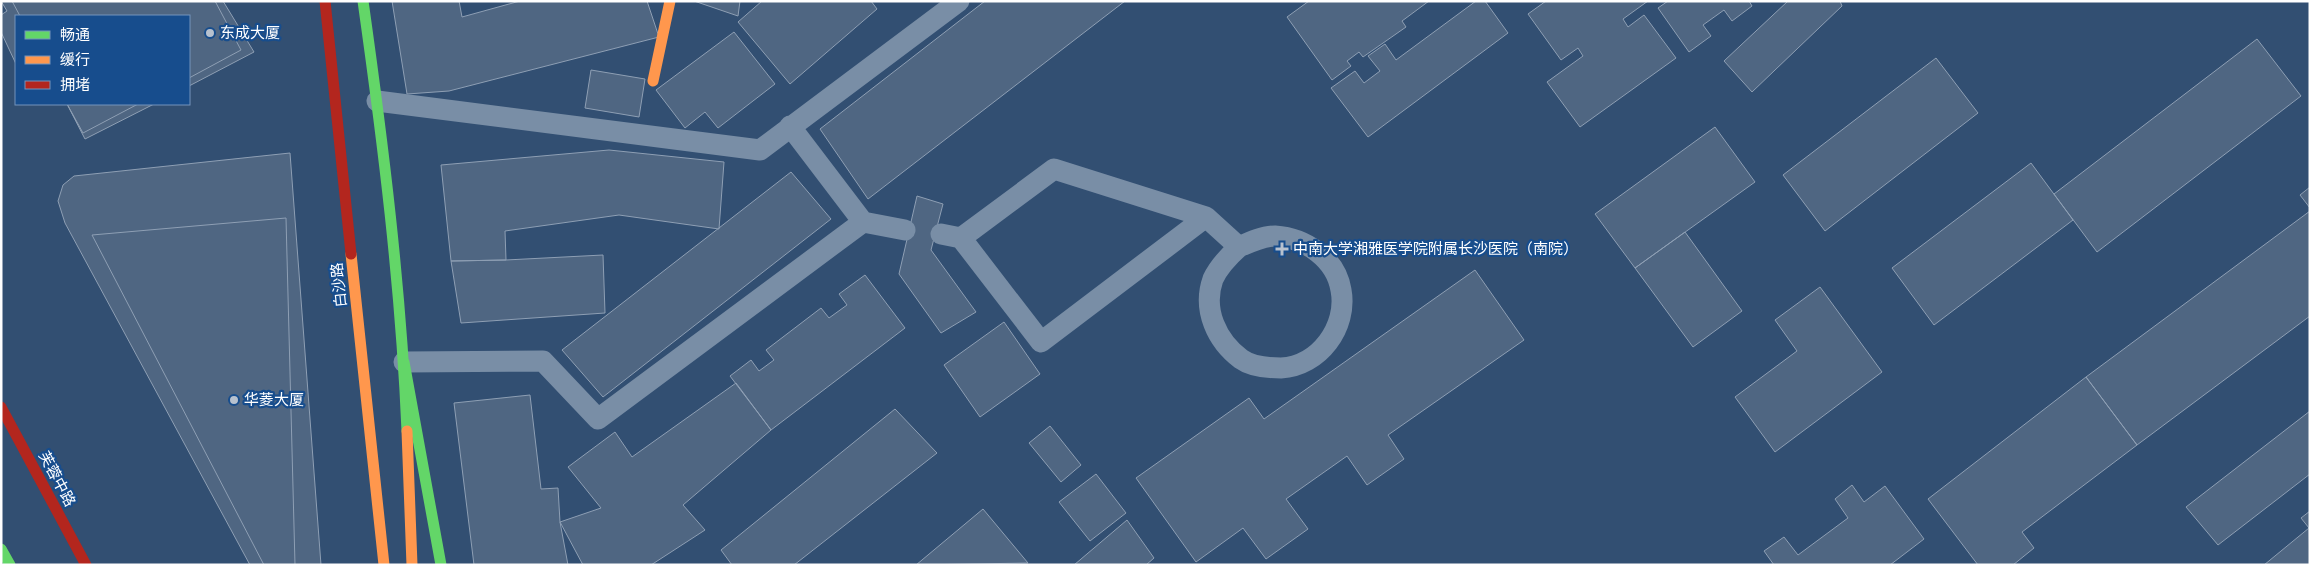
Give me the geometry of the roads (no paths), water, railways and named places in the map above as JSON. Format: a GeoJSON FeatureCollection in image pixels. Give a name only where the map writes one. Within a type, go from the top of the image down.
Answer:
{"type":"FeatureCollection","features":[{"type":"Feature","properties":{"kind":"street","name":"白沙路"},"geometry":{"type":"LineString","coordinates":[[325,1],[384,565]]}},
{"type":"Feature","properties":{"kind":"street"},"geometry":{"type":"LineString","coordinates":[[363,1],[377,101],[404,362],[412,565]]}},
{"type":"Feature","properties":{"kind":"street"},"geometry":{"type":"LineString","coordinates":[[653,81],[670,1]]}},
{"type":"Feature","properties":{"kind":"street"},"geometry":{"type":"LineString","coordinates":[[404,362],[441,565]]}},
{"type":"Feature","properties":{"kind":"street","name":"芙蓉中路"},"geometry":{"type":"LineString","coordinates":[[1,407],[86,565]]}},
{"type":"Feature","properties":{"kind":"street"},"geometry":{"type":"LineString","coordinates":[[1,550],[10,565]]}},
{"type":"Feature","properties":{"kind":"lane"},"geometry":{"type":"LineString","coordinates":[[377,101],[760,150],[959,1]]}},
{"type":"Feature","properties":{"kind":"lane"},"geometry":{"type":"LineString","coordinates":[[790,126],[863,222],[905,230]]}},
{"type":"Feature","properties":{"kind":"lane"},"geometry":{"type":"LineString","coordinates":[[1206,217],[1041,342],[951,236],[1054,169],[1206,217],[1239,247]]}},
{"type":"Feature","properties":{"kind":"lane"},"geometry":{"type":"LineString","coordinates":[[404,362],[543,361],[598,419],[863,222]]}},
{"type":"Feature","properties":{"kind":"lane"},"geometry":{"type":"LineString","coordinates":[[1275,236],[1302,242],[1319,252],[1332,267],[1341,290],[1341,317],[1332,338],[1318,354],[1292,367],[1267,368],[1243,361],[1224,345],[1214,329],[1209,296],[1214,279],[1224,261],[1239,247],[1252,240],[1275,236]]}},
{"type":"Feature","properties":{"kind":"place","name":"东成大厦"},"geometry":{"type":"Point","coordinates":[210,33]}},
{"type":"Feature","properties":{"kind":"place","name":"中南大学湘雅医学院附属长沙医院（南院）"},"geometry":{"type":"Point","coordinates":[1282,249]}},
{"type":"Feature","properties":{"kind":"place","name":"华菱大厦"},"geometry":{"type":"Point","coordinates":[234,400]}}]}
